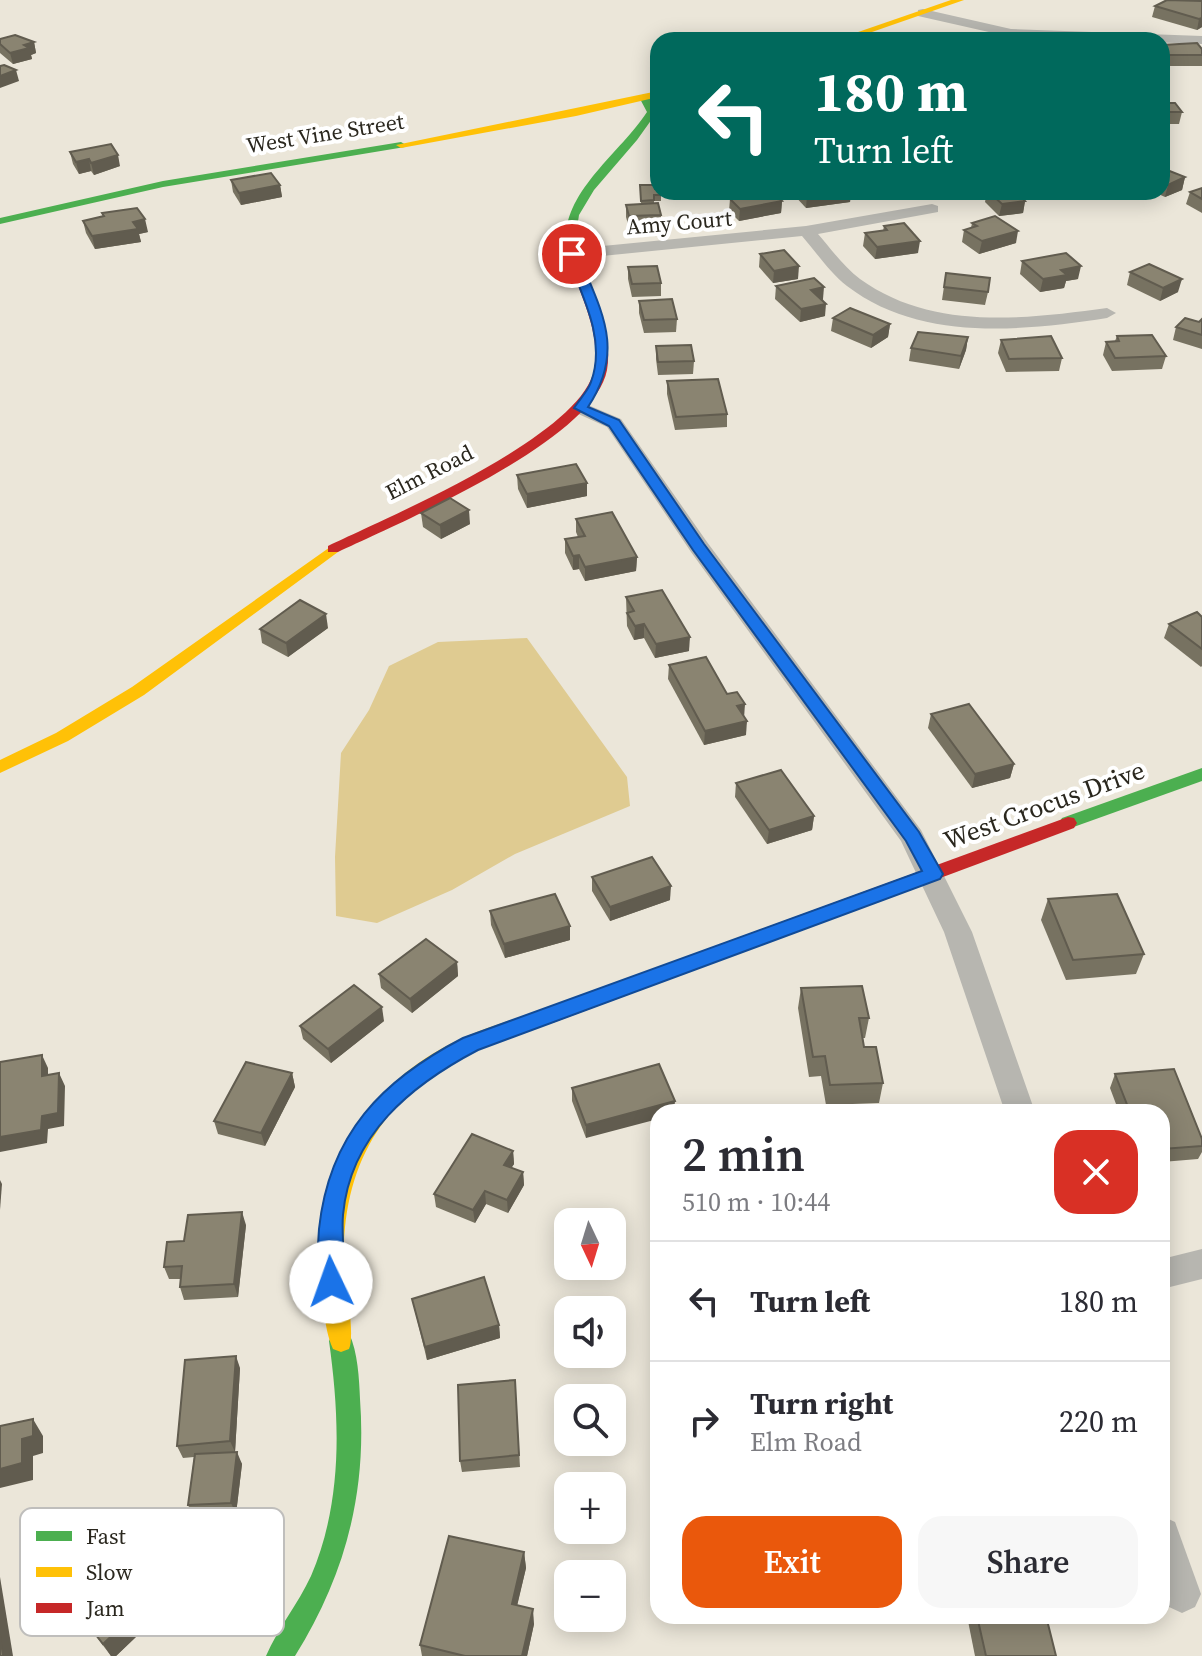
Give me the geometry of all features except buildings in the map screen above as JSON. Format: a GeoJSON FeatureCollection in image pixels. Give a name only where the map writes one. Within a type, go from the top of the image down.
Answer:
{"type":"FeatureCollection","features":[{"type":"Feature","properties":{"kind":"street"},"geometry":{"type":"LineString","coordinates":[[865,32],[960,0]]}},
{"type":"Feature","properties":{"kind":"street"},"geometry":{"type":"LineString","coordinates":[[923,13],[1007,32]]}},
{"type":"Feature","properties":{"kind":"street"},"geometry":{"type":"LineString","coordinates":[[1170,39],[1202,40]]}},
{"type":"Feature","properties":{"kind":"street","name":"West Vine Street"},"geometry":{"type":"LineString","coordinates":[[0,221],[154,186],[457,136],[650,96]]}},
{"type":"Feature","properties":{"kind":"street","name":"Elm Road"},"geometry":{"type":"LineString","coordinates":[[0,767],[102,715],[330,551],[522,452],[549,436],[581,408],[598,382],[603,344],[594,309],[572,254],[568,231],[572,217],[588,192],[637,138],[650,115]]}},
{"type":"Feature","properties":{"kind":"street","name":"Amy Court"},"geometry":{"type":"LineString","coordinates":[[572,254],[806,231],[932,209]]}},
{"type":"Feature","properties":{"kind":"street"},"geometry":{"type":"LineString","coordinates":[[806,231],[854,283],[893,306],[928,318],[999,325],[1041,323],[1107,313]]}},
{"type":"Feature","properties":{"kind":"street"},"geometry":{"type":"LineString","coordinates":[[581,408],[614,423],[699,547],[912,837],[933,874],[958,932],[1017,1104]]}},
{"type":"Feature","properties":{"kind":"street","name":"West Crocus Drive"},"geometry":{"type":"LineString","coordinates":[[280,1656],[297,1634],[322,1587],[339,1540],[349,1494],[350,1404],[329,1245],[341,1174],[356,1140],[378,1111],[404,1085],[471,1044],[1202,774]]}},
{"type":"Feature","properties":{"kind":"street"},"geometry":{"type":"LineString","coordinates":[[1170,1272],[1202,1264]]}},
{"type":"Feature","properties":{"kind":"street"},"geometry":{"type":"LineString","coordinates":[[1170,1559],[1182,1594]]}},
{"type":"Feature","properties":{"kind":"shaded area"},"geometry":{"type":"Polygon","coordinates":[[[527,638],[627,777],[630,806],[515,854],[452,890],[377,923],[336,916],[335,857],[341,753],[369,710],[389,666],[438,642],[527,638]]]}},
{"type":"Feature","properties":{"kind":"traffic: fast"},"geometry":{"type":"LineString","coordinates":[[644,97],[650,108]]}},
{"type":"Feature","properties":{"kind":"traffic: fast"},"geometry":{"type":"LineString","coordinates":[[578,269],[570,235],[573,215],[580,201],[650,115]]}},
{"type":"Feature","properties":{"kind":"traffic: fast"},"geometry":{"type":"LineString","coordinates":[[0,221],[163,184],[401,145]]}},
{"type":"Feature","properties":{"kind":"traffic: fast"},"geometry":{"type":"LineString","coordinates":[[1068,823],[1202,774]]}},
{"type":"Feature","properties":{"kind":"traffic: fast"},"geometry":{"type":"LineString","coordinates":[[280,1656],[322,1581],[344,1505],[350,1426],[341,1341]]}},
{"type":"Feature","properties":{"kind":"traffic: slow"},"geometry":{"type":"LineString","coordinates":[[864,32],[960,0]]}},
{"type":"Feature","properties":{"kind":"traffic: slow"},"geometry":{"type":"LineString","coordinates":[[401,145],[576,113],[650,96]]}},
{"type":"Feature","properties":{"kind":"traffic: slow"},"geometry":{"type":"LineString","coordinates":[[0,767],[62,737],[138,691],[333,549]]}},
{"type":"Feature","properties":{"kind":"traffic: slow"},"geometry":{"type":"LineString","coordinates":[[341,1341],[334,1293],[333,1247],[337,1204],[347,1165],[365,1129],[391,1097],[427,1068],[472,1043],[548,1016]]}},
{"type":"Feature","properties":{"kind":"traffic: jam"},"geometry":{"type":"LineString","coordinates":[[333,549],[520,453],[583,404],[598,381],[602,353],[597,324],[578,269]]}},
{"type":"Feature","properties":{"kind":"traffic: jam"},"geometry":{"type":"LineString","coordinates":[[548,1016],[1068,823]]}},
{"type":"Feature","properties":{"kind":"route"},"geometry":{"type":"LineString","coordinates":[[331,1282],[329,1245],[333,1208],[341,1174],[356,1140],[378,1111],[404,1085],[435,1062],[471,1044],[558,1010],[933,874],[912,837],[727,587],[614,423],[581,408],[598,382],[603,363],[603,344],[594,309],[572,254]]}}]}
